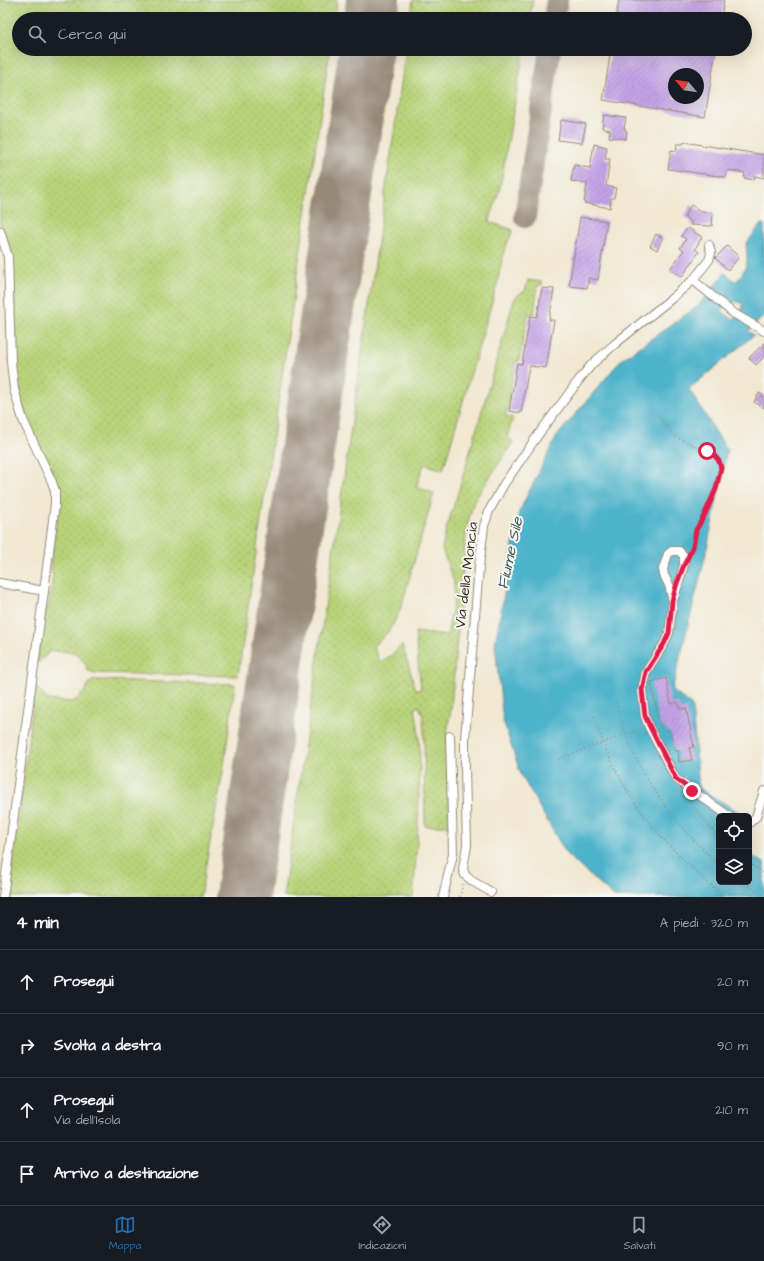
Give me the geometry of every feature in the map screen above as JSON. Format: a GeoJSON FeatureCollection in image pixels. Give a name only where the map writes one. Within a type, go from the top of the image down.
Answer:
{"type":"FeatureCollection","features":[{"type":"Feature","properties":{"kind":"street"},"geometry":{"type":"LineString","coordinates":[[0,231],[8,257],[11,362],[14,390],[23,420],[55,491],[55,504],[44,591],[3,897]]}},
{"type":"Feature","properties":{"kind":"street","name":"Via della Moncia"},"geometry":{"type":"LineString","coordinates":[[465,875],[463,864],[467,845],[465,738],[481,545],[484,526],[489,511],[504,484],[586,370],[616,342],[694,280],[709,260],[711,253],[709,245]]}},
{"type":"Feature","properties":{"kind":"street"},"geometry":{"type":"LineString","coordinates":[[694,280],[735,315],[761,329]]}},
{"type":"Feature","properties":{"kind":"street"},"geometry":{"type":"LineString","coordinates":[[672,601],[669,585],[663,569],[668,554],[672,551],[679,551],[684,556],[684,565],[672,601],[669,633],[664,644],[646,672],[642,690],[645,716],[676,779],[725,813]]}},
{"type":"Feature","properties":{"kind":"street"},"geometry":{"type":"LineString","coordinates":[[0,583],[44,591]]}},
{"type":"Feature","properties":{"kind":"street"},"geometry":{"type":"LineString","coordinates":[[444,897],[453,854],[450,736]]}},
{"type":"Feature","properties":{"kind":"street"},"geometry":{"type":"LineString","coordinates":[[752,820],[756,816],[764,790]]}},
{"type":"Feature","properties":{"kind":"street"},"geometry":{"type":"LineString","coordinates":[[465,875],[491,892]]}},
{"type":"Feature","properties":{"kind":"path"},"geometry":{"type":"LineString","coordinates":[[658,415],[671,434],[714,455],[719,461],[721,468],[716,489],[696,530],[693,547],[690,553]]}},
{"type":"Feature","properties":{"kind":"path"},"geometry":{"type":"LineString","coordinates":[[616,702],[625,735],[638,764],[669,810],[696,844],[716,862]]}},
{"type":"Feature","properties":{"kind":"path"},"geometry":{"type":"LineString","coordinates":[[594,716],[598,731],[624,785],[641,811],[657,833],[698,874],[725,897]]}},
{"type":"Feature","properties":{"kind":"path"},"geometry":{"type":"LineString","coordinates":[[558,759],[642,729]]}},
{"type":"Feature","properties":{"kind":"path"},"geometry":{"type":"LineString","coordinates":[[683,792],[686,799],[716,834]]}},
{"type":"Feature","properties":{"kind":"path"},"geometry":{"type":"LineString","coordinates":[[752,865],[764,873]]}},
{"type":"Feature","properties":{"kind":"path"},"geometry":{"type":"LineString","coordinates":[[460,897],[465,875]]}},
{"type":"Feature","properties":{"kind":"path"},"geometry":{"type":"LineString","coordinates":[[747,885],[764,895]]}},
{"type":"Feature","properties":{"kind":"green space"},"geometry":{"type":"Polygon","coordinates":[[[0,0],[337,0],[336,12],[12,12],[12,56],[329,56],[238,676],[94,673],[87,670],[86,664],[74,652],[50,651],[37,664],[44,614],[49,604],[53,576],[50,566],[60,501],[55,477],[27,425],[16,378],[11,251],[0,225],[0,0]]]}},
{"type":"Feature","properties":{"kind":"green space"},"geometry":{"type":"Polygon","coordinates":[[[413,0],[533,0],[530,12],[411,12],[413,0]]]}},
{"type":"Feature","properties":{"kind":"green space"},"geometry":{"type":"Polygon","coordinates":[[[405,56],[523,56],[500,188],[489,222],[513,230],[504,251],[497,284],[443,470],[424,464],[416,487],[434,493],[401,607],[396,620],[390,629],[373,646],[380,662],[389,657],[402,645],[416,690],[421,689],[415,632],[447,636],[454,601],[454,582],[442,549],[447,526],[514,300],[518,295],[525,291],[528,280],[542,282],[542,285],[538,285],[534,314],[528,314],[519,361],[515,362],[506,416],[513,418],[507,437],[513,442],[474,501],[466,534],[451,708],[447,734],[449,826],[425,826],[423,716],[419,706],[415,708],[420,761],[413,897],[283,897],[405,56]]]}},
{"type":"Feature","properties":{"kind":"green space"},"geometry":{"type":"Polygon","coordinates":[[[96,680],[235,684],[224,766],[200,897],[9,897],[35,686],[48,700],[73,702],[85,691],[89,684],[96,680]]]}},
{"type":"Feature","properties":{"kind":"water"},"geometry":{"type":"Polygon","coordinates":[[[761,224],[764,224],[764,316],[748,331],[754,335],[689,389],[727,450],[707,549],[672,690],[692,706],[699,788],[740,813],[716,813],[716,885],[752,885],[752,856],[764,863],[764,897],[614,897],[567,855],[521,775],[503,721],[495,644],[519,512],[557,436],[621,360],[698,306],[725,273],[736,282],[745,268],[747,256],[746,244],[761,224]],[[736,301],[721,311],[733,319],[741,314],[743,304],[736,301]]]}},
{"type":"Feature","properties":{"kind":"building"},"geometry":{"type":"Polygon","coordinates":[[[619,0],[724,0],[722,12],[617,12],[619,0]]]}},
{"type":"Feature","properties":{"kind":"building"},"geometry":{"type":"Polygon","coordinates":[[[610,56],[715,56],[705,117],[603,100],[610,56]]]}},
{"type":"Feature","properties":{"kind":"building"},"geometry":{"type":"Polygon","coordinates":[[[604,115],[626,118],[624,128],[625,131],[627,131],[626,139],[609,137],[610,130],[602,128],[604,115]]]}},
{"type":"Feature","properties":{"kind":"building"},"geometry":{"type":"Polygon","coordinates":[[[561,120],[586,124],[582,143],[558,140],[561,120]]]}},
{"type":"Feature","properties":{"kind":"building"},"geometry":{"type":"Polygon","coordinates":[[[684,142],[764,155],[764,178],[755,176],[754,180],[744,178],[745,173],[728,170],[726,177],[668,169],[671,150],[676,151],[677,144],[683,144],[684,142]]]}},
{"type":"Feature","properties":{"kind":"building"},"geometry":{"type":"Polygon","coordinates":[[[594,144],[607,147],[605,159],[610,159],[606,186],[616,188],[614,198],[611,198],[610,208],[584,203],[587,183],[571,181],[574,165],[590,168],[594,144]]]}},
{"type":"Feature","properties":{"kind":"building"},"geometry":{"type":"Polygon","coordinates":[[[691,205],[702,212],[713,213],[712,226],[690,225],[692,222],[684,217],[691,205]]]}},
{"type":"Feature","properties":{"kind":"building"},"geometry":{"type":"Polygon","coordinates":[[[580,217],[607,221],[598,280],[589,278],[587,288],[569,286],[580,217]]]}},
{"type":"Feature","properties":{"kind":"building"},"geometry":{"type":"Polygon","coordinates":[[[688,228],[702,237],[695,249],[699,252],[682,277],[670,269],[684,250],[680,248],[686,239],[681,236],[688,228]]]}},
{"type":"Feature","properties":{"kind":"building"},"geometry":{"type":"Polygon","coordinates":[[[656,234],[663,238],[657,250],[650,246],[656,234]]]}},
{"type":"Feature","properties":{"kind":"building"},"geometry":{"type":"Polygon","coordinates":[[[727,246],[739,257],[728,270],[715,258],[727,246]]]}},
{"type":"Feature","properties":{"kind":"building"},"geometry":{"type":"Polygon","coordinates":[[[542,288],[554,289],[549,320],[554,320],[546,368],[529,366],[521,413],[509,411],[517,363],[522,364],[530,316],[537,317],[542,288]]]}},
{"type":"Feature","properties":{"kind":"building"},"geometry":{"type":"Polygon","coordinates":[[[764,343],[764,357],[756,365],[749,358],[764,343]]]}},
{"type":"Feature","properties":{"kind":"building"},"geometry":{"type":"Polygon","coordinates":[[[759,393],[764,396],[764,408],[754,402],[759,393]]]}},
{"type":"Feature","properties":{"kind":"building"},"geometry":{"type":"Polygon","coordinates":[[[666,678],[671,704],[678,702],[680,709],[686,708],[694,747],[689,748],[692,760],[679,762],[678,750],[675,751],[670,731],[666,731],[665,726],[660,727],[651,682],[666,678]]]}},
{"type":"Feature","properties":{"kind":"taxiway"},"geometry":{"type":"LineString","coordinates":[[555,12],[557,0]]}},
{"type":"Feature","properties":{"kind":"taxiway"},"geometry":{"type":"LineString","coordinates":[[525,217],[549,56]]}},
{"type":"Feature","properties":{"kind":"runway"},"geometry":{"type":"LineString","coordinates":[[372,12],[373,0]]}},
{"type":"Feature","properties":{"kind":"runway"},"geometry":{"type":"LineString","coordinates":[[242,897],[365,56]]}},
{"type":"Feature","properties":{"kind":"route"},"geometry":{"type":"LineString","coordinates":[[692,791],[676,779],[650,727],[645,716],[642,690],[646,672],[655,660],[669,633],[672,601],[677,583],[693,547],[696,530],[716,489],[721,468],[719,461],[714,455],[707,451]]}},
{"type":"Feature","properties":{"kind":"water label","name":"Fiume Sile"},"geometry":{"type":"Point","coordinates":[509,553]}}]}
